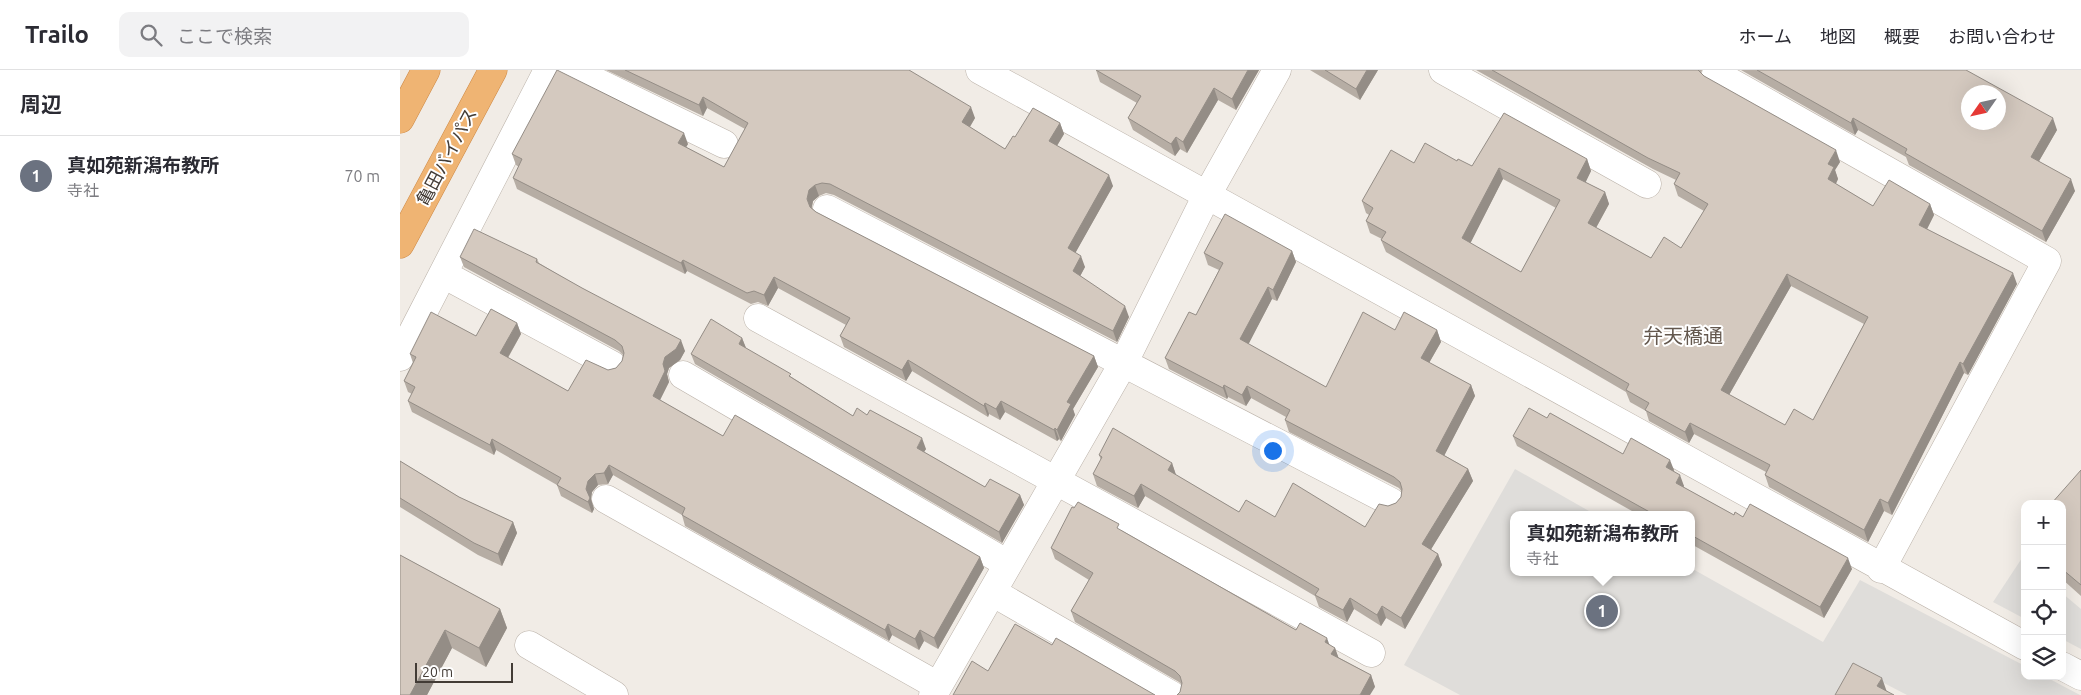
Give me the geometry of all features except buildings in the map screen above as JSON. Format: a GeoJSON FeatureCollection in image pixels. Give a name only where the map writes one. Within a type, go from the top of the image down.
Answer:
{"type":"FeatureCollection","features":[{"type":"Feature","properties":{"kind":"highway"},"geometry":{"type":"LineString","coordinates":[[400,119],[426,70]]}},
{"type":"Feature","properties":{"kind":"highway","name":"亀田バイパス"},"geometry":{"type":"LineString","coordinates":[[400,244],[493,70]]}},
{"type":"Feature","properties":{"kind":"street"},"geometry":{"type":"LineString","coordinates":[[400,357],[548,70]]}},
{"type":"Feature","properties":{"kind":"street"},"geometry":{"type":"LineString","coordinates":[[572,70],[724,144]]}},
{"type":"Feature","properties":{"kind":"street"},"geometry":{"type":"LineString","coordinates":[[980,70],[1881,569],[2021,644]]}},
{"type":"Feature","properties":{"kind":"street"},"geometry":{"type":"LineString","coordinates":[[606,499],[936,690],[1124,362],[1207,195],[1277,70]]}},
{"type":"Feature","properties":{"kind":"street"},"geometry":{"type":"LineString","coordinates":[[1443,70],[1647,184]]}},
{"type":"Feature","properties":{"kind":"street"},"geometry":{"type":"LineString","coordinates":[[1716,74],[2047,261],[1881,569]]}},
{"type":"Feature","properties":{"kind":"street"},"geometry":{"type":"LineString","coordinates":[[827,209],[1391,502]]}},
{"type":"Feature","properties":{"kind":"street"},"geometry":{"type":"LineString","coordinates":[[443,274],[612,365]]}},
{"type":"Feature","properties":{"kind":"street"},"geometry":{"type":"LineString","coordinates":[[758,318],[1056,479],[1371,653]]}},
{"type":"Feature","properties":{"kind":"street"},"geometry":{"type":"LineString","coordinates":[[683,375],[1008,564]]}},
{"type":"Feature","properties":{"kind":"street"},"geometry":{"type":"LineString","coordinates":[[992,592],[1171,695]]}},
{"type":"Feature","properties":{"kind":"street"},"geometry":{"type":"LineString","coordinates":[[529,645],[614,695]]}},
{"type":"Feature","properties":{"kind":"street"},"geometry":{"type":"LineString","coordinates":[[2066,668],[2081,676]]}},
{"type":"Feature","properties":{"kind":"shaded area"},"geometry":{"type":"Polygon","coordinates":[[[1515,469],[1589,511],[1510,511],[1510,576],[1695,576],[1695,570],[1823,642],[1860,580],[2021,664],[2021,680],[2052,680],[2080,695],[1907,695],[1853,667],[1837,695],[1460,695],[1404,665],[1515,469]]]}},
{"type":"Feature","properties":{"kind":"shaded area"},"geometry":{"type":"Polygon","coordinates":[[[2021,560],[2021,617],[1993,602],[2021,560]]]}},
{"type":"Feature","properties":{"kind":"shaded area"},"geometry":{"type":"Polygon","coordinates":[[[2066,596],[2081,609],[2081,649],[2066,641],[2066,596]]]}},
{"type":"Feature","properties":{"kind":"place","name":"真如苑新潟布教所"},"geometry":{"type":"Point","coordinates":[1602,611]}},
{"type":"Feature","properties":{"kind":"district","name":"弁天橋通"},"geometry":{"type":"Point","coordinates":[1683,336]}}]}
